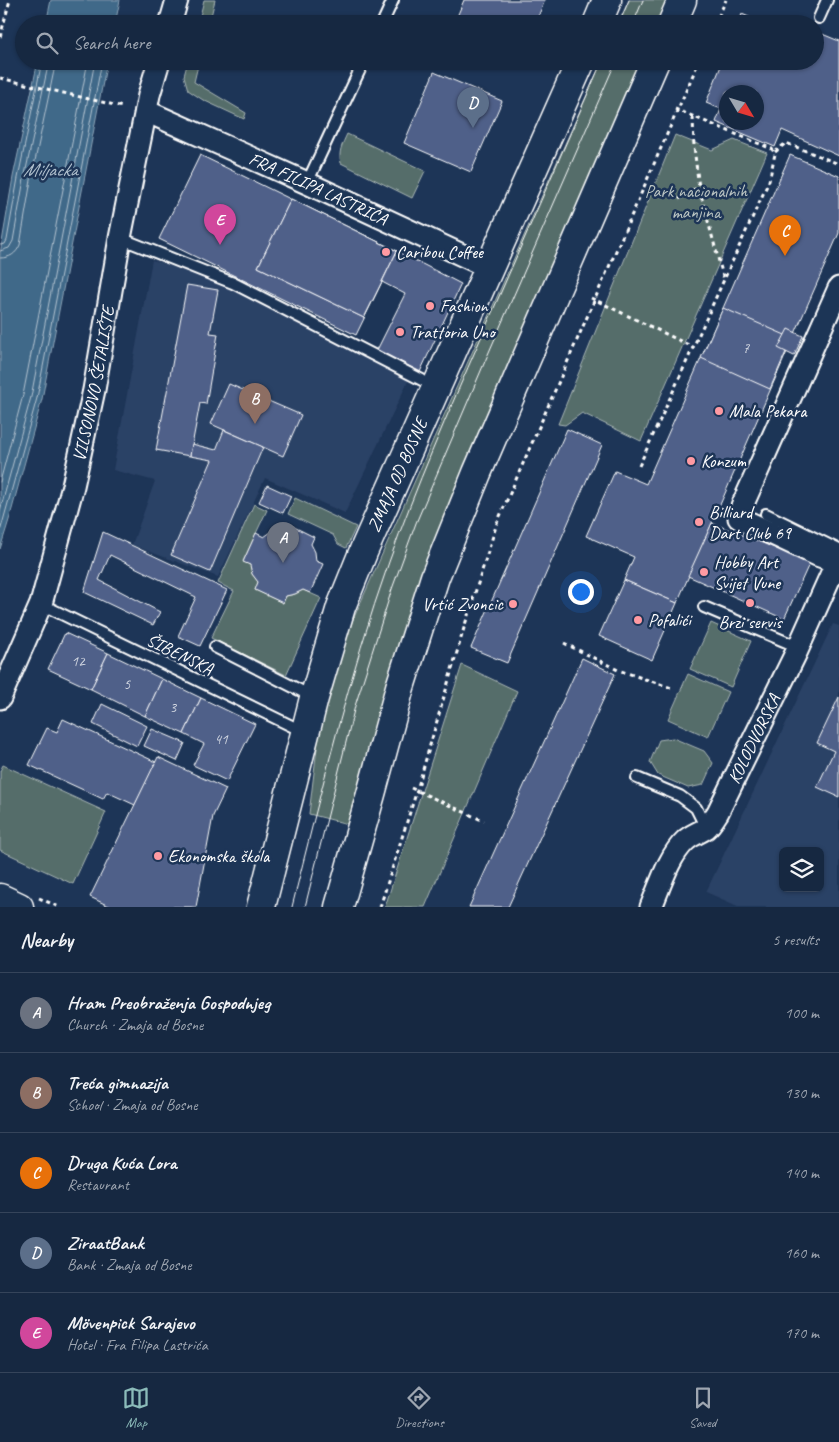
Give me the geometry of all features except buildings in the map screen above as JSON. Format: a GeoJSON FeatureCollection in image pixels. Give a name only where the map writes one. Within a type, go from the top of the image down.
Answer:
{"type":"FeatureCollection","features":[{"type":"Feature","properties":{"kind":"main road"},"geometry":{"type":"LineString","coordinates":[[601,15],[607,0]]}},
{"type":"Feature","properties":{"kind":"main road"},"geometry":{"type":"LineString","coordinates":[[676,15],[682,0]]}},
{"type":"Feature","properties":{"kind":"main road","name":"ZMAJA OD BOSNE"},"geometry":{"type":"LineString","coordinates":[[261,907],[304,732],[341,607],[364,550],[576,70]]}},
{"type":"Feature","properties":{"kind":"main road"},"geometry":{"type":"LineString","coordinates":[[339,907],[372,794],[400,687],[435,577],[477,473],[651,70]]}},
{"type":"Feature","properties":{"kind":"main road"},"geometry":{"type":"LineString","coordinates":[[0,898],[19,907]]}},
{"type":"Feature","properties":{"kind":"street"},"geometry":{"type":"LineString","coordinates":[[173,15],[177,0]]}},
{"type":"Feature","properties":{"kind":"street","name":"VILSONOVO ŠETALIŠTE"},"geometry":{"type":"LineString","coordinates":[[0,698],[41,604],[75,476],[94,390],[120,238],[146,110],[157,70]]}},
{"type":"Feature","properties":{"kind":"street","name":"FRA FILIPA LASTRIĆA"},"geometry":{"type":"LineString","coordinates":[[146,110],[490,268]]}},
{"type":"Feature","properties":{"kind":"street"},"geometry":{"type":"LineString","coordinates":[[838,556],[817,556],[739,518],[742,506],[839,288]]}},
{"type":"Feature","properties":{"kind":"street","name":"KOLODVORSKA"},"geometry":{"type":"LineString","coordinates":[[651,907],[673,857],[679,848],[686,840],[706,828],[722,804],[798,648],[838,556]]}},
{"type":"Feature","properties":{"kind":"lane"},"geometry":{"type":"LineString","coordinates":[[386,15],[393,0]]}},
{"type":"Feature","properties":{"kind":"lane"},"geometry":{"type":"LineString","coordinates":[[820,15],[827,0]]}},
{"type":"Feature","properties":{"kind":"lane"},"geometry":{"type":"LineString","coordinates":[[307,183],[360,70]]}},
{"type":"Feature","properties":{"kind":"lane"},"geometry":{"type":"LineString","coordinates":[[120,238],[233,283],[422,380]]}},
{"type":"Feature","properties":{"kind":"lane"},"geometry":{"type":"LineString","coordinates":[[766,514],[838,556]]}},
{"type":"Feature","properties":{"kind":"lane","name":"ŠIBENSKA"},"geometry":{"type":"LineString","coordinates":[[41,604],[304,732]]}},
{"type":"Feature","properties":{"kind":"lane"},"geometry":{"type":"LineString","coordinates":[[704,607],[798,648]]}},
{"type":"Feature","properties":{"kind":"lane"},"geometry":{"type":"LineString","coordinates":[[215,648],[314,698]]}},
{"type":"Feature","properties":{"kind":"lane"},"geometry":{"type":"LineString","coordinates":[[636,778],[680,796],[696,808],[706,828]]}},
{"type":"Feature","properties":{"kind":"path"},"geometry":{"type":"LineString","coordinates":[[0,37],[10,0]]}},
{"type":"Feature","properties":{"kind":"path"},"geometry":{"type":"LineString","coordinates":[[719,15],[726,0]]}},
{"type":"Feature","properties":{"kind":"path"},"geometry":{"type":"LineString","coordinates":[[380,907],[497,523],[593,299],[695,70]]}},
{"type":"Feature","properties":{"kind":"path"},"geometry":{"type":"LineString","coordinates":[[0,78],[123,107]]}},
{"type":"Feature","properties":{"kind":"path"},"geometry":{"type":"LineString","coordinates":[[639,466],[769,181],[775,154],[772,149],[676,110]]}},
{"type":"Feature","properties":{"kind":"path"},"geometry":{"type":"LineString","coordinates":[[693,117],[694,147],[699,188],[724,281]]}},
{"type":"Feature","properties":{"kind":"path"},"geometry":{"type":"LineString","coordinates":[[774,152],[786,143],[839,164]]}},
{"type":"Feature","properties":{"kind":"path"},"geometry":{"type":"LineString","coordinates":[[679,199],[692,190],[699,188]]}},
{"type":"Feature","properties":{"kind":"path"},"geometry":{"type":"LineString","coordinates":[[593,299],[694,347]]}},
{"type":"Feature","properties":{"kind":"path"},"geometry":{"type":"LineString","coordinates":[[564,643],[618,670],[672,688]]}},
{"type":"Feature","properties":{"kind":"path"},"geometry":{"type":"LineString","coordinates":[[411,788],[484,821]]}},
{"type":"Feature","properties":{"kind":"shaded area"},"geometry":{"type":"Polygon","coordinates":[[[152,260],[224,282],[410,377],[345,513],[265,478],[218,577],[132,545],[155,481],[113,470],[152,260]]]}},
{"type":"Feature","properties":{"kind":"shaded area"},"geometry":{"type":"Polygon","coordinates":[[[833,624],[839,626],[839,907],[740,907],[706,892],[833,624]]]}},
{"type":"Feature","properties":{"kind":"green space"},"geometry":{"type":"Polygon","coordinates":[[[204,0],[215,0],[211,15],[200,15],[204,0]]]}},
{"type":"Feature","properties":{"kind":"green space"},"geometry":{"type":"Polygon","coordinates":[[[629,0],[673,0],[667,15],[622,15],[629,0]]]}},
{"type":"Feature","properties":{"kind":"green space"},"geometry":{"type":"Polygon","coordinates":[[[186,70],[197,70],[194,82],[246,113],[244,119],[203,100],[188,90],[184,76],[186,70]]]}},
{"type":"Feature","properties":{"kind":"green space"},"geometry":{"type":"Polygon","coordinates":[[[598,70],[642,70],[388,691],[348,824],[309,814],[321,715],[347,633],[598,70]]]}},
{"type":"Feature","properties":{"kind":"green space"},"geometry":{"type":"Polygon","coordinates":[[[347,134],[425,171],[412,198],[341,163],[340,152],[347,134]]]}},
{"type":"Feature","properties":{"kind":"green space","name":"Park nacionalnih manjina"},"geometry":{"type":"Polygon","coordinates":[[[675,135],[712,150],[734,140],[767,153],[641,441],[582,413],[565,425],[558,424],[675,135]]]}},
{"type":"Feature","properties":{"kind":"green space"},"geometry":{"type":"Polygon","coordinates":[[[295,498],[356,527],[346,548],[338,544],[333,535],[288,514],[295,498]]]}},
{"type":"Feature","properties":{"kind":"green space"},"geometry":{"type":"Polygon","coordinates":[[[254,504],[267,510],[243,561],[250,565],[252,574],[258,582],[255,590],[283,603],[286,596],[303,590],[321,598],[286,675],[211,638],[234,591],[218,583],[254,504]]]}},
{"type":"Feature","properties":{"kind":"green space"},"geometry":{"type":"Polygon","coordinates":[[[711,623],[751,641],[731,687],[690,669],[711,623]]]}},
{"type":"Feature","properties":{"kind":"green space"},"geometry":{"type":"Polygon","coordinates":[[[462,665],[517,691],[425,907],[385,907],[462,665]]]}},
{"type":"Feature","properties":{"kind":"green space"},"geometry":{"type":"Polygon","coordinates":[[[688,674],[728,692],[708,737],[668,719],[688,674]]]}},
{"type":"Feature","properties":{"kind":"green space"},"geometry":{"type":"Polygon","coordinates":[[[673,738],[704,751],[713,763],[703,785],[688,788],[658,775],[650,762],[659,740],[673,738]]]}},
{"type":"Feature","properties":{"kind":"green space"},"geometry":{"type":"Polygon","coordinates":[[[3,765],[106,812],[73,884],[0,850],[0,771],[3,765]]]}},
{"type":"Feature","properties":{"kind":"water"},"geometry":{"type":"Polygon","coordinates":[[[51,0],[120,0],[117,15],[48,15],[51,0]]]}},
{"type":"Feature","properties":{"kind":"water","name":"Miljacka"},"geometry":{"type":"Polygon","coordinates":[[[36,70],[105,70],[42,399],[0,549],[0,254],[13,177],[36,70]]]}},
{"type":"Feature","properties":{"kind":"tram line"},"geometry":{"type":"LineString","coordinates":[[623,15],[629,0]]}},
{"type":"Feature","properties":{"kind":"tram line"},"geometry":{"type":"LineString","coordinates":[[637,15],[643,0]]}},
{"type":"Feature","properties":{"kind":"tram line"},"geometry":{"type":"LineString","coordinates":[[292,907],[348,690],[399,534],[444,422],[598,70]]}},
{"type":"Feature","properties":{"kind":"tram line"},"geometry":{"type":"LineString","coordinates":[[305,907],[355,706],[392,589],[416,523],[612,70]]}},
{"type":"Feature","properties":{"kind":"place","name":"ZiraatBank"},"geometry":{"type":"Point","coordinates":[473,128]}},
{"type":"Feature","properties":{"kind":"place","name":"Mövenpick Sarajevo"},"geometry":{"type":"Point","coordinates":[220,245]}},
{"type":"Feature","properties":{"kind":"place","name":"Caribou Coffee"},"geometry":{"type":"Point","coordinates":[386,252]}},
{"type":"Feature","properties":{"kind":"place","name":"Druga Kuća Lora"},"geometry":{"type":"Point","coordinates":[785,256]}},
{"type":"Feature","properties":{"kind":"place","name":"Fashion"},"geometry":{"type":"Point","coordinates":[430,306]}},
{"type":"Feature","properties":{"kind":"place","name":"Trattoria Uno"},"geometry":{"type":"Point","coordinates":[400,332]}},
{"type":"Feature","properties":{"kind":"place","name":"Mala Pekara"},"geometry":{"type":"Point","coordinates":[719,411]}},
{"type":"Feature","properties":{"kind":"place","name":"Treća gimnazija"},"geometry":{"type":"Point","coordinates":[255,424]}},
{"type":"Feature","properties":{"kind":"place","name":"Konzum"},"geometry":{"type":"Point","coordinates":[691,461]}},
{"type":"Feature","properties":{"kind":"place","name":"Billiard Dart Club 69"},"geometry":{"type":"Point","coordinates":[699,522]}},
{"type":"Feature","properties":{"kind":"place","name":"Hram Preobraženja Gospodnjeg"},"geometry":{"type":"Point","coordinates":[283,563]}},
{"type":"Feature","properties":{"kind":"place","name":"Hobby Art Svijet Vune"},"geometry":{"type":"Point","coordinates":[704,572]}},
{"type":"Feature","properties":{"kind":"place","name":"Brzi servis"},"geometry":{"type":"Point","coordinates":[750,603]}},
{"type":"Feature","properties":{"kind":"place","name":"Vrtić Zvoncic"},"geometry":{"type":"Point","coordinates":[513,604]}},
{"type":"Feature","properties":{"kind":"place","name":"Pofalići"},"geometry":{"type":"Point","coordinates":[638,620]}},
{"type":"Feature","properties":{"kind":"place","name":"Ekonomska škola"},"geometry":{"type":"Point","coordinates":[158,856]}}]}
